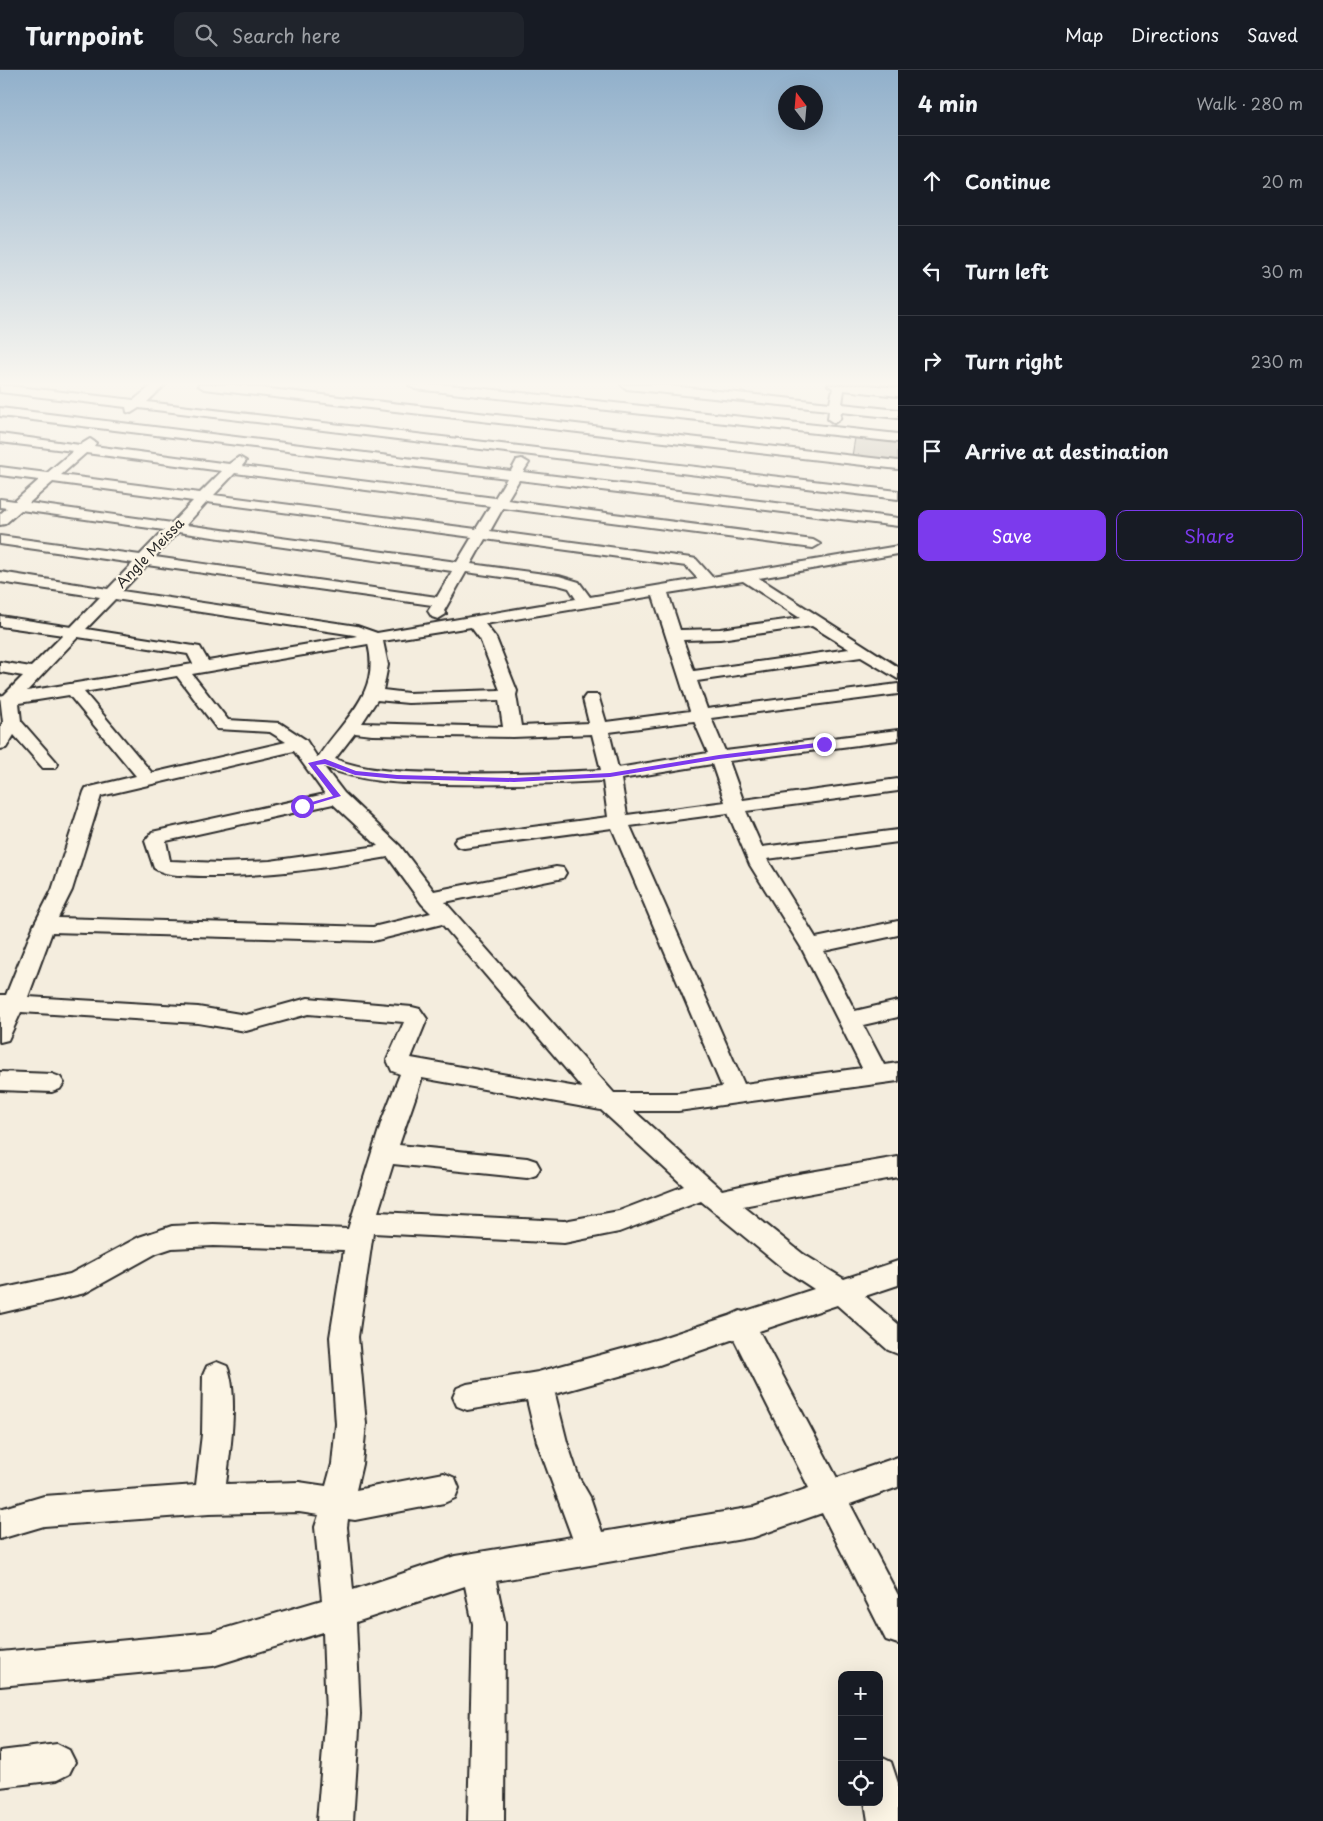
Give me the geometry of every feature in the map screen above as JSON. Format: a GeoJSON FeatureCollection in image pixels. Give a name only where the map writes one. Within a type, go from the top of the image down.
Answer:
{"type":"FeatureCollection","features":[{"type":"Feature","properties":{"kind":"street"},"geometry":{"type":"LineString","coordinates":[[0,521],[63,467]]}},
{"type":"Feature","properties":{"kind":"street"},"geometry":{"type":"LineString","coordinates":[[222,467],[813,544]]}},
{"type":"Feature","properties":{"kind":"street"},"geometry":{"type":"LineString","coordinates":[[455,467],[898,522]]}},
{"type":"Feature","properties":{"kind":"street"},"geometry":{"type":"LineString","coordinates":[[444,625],[436,611],[520,467]]}},
{"type":"Feature","properties":{"kind":"street"},"geometry":{"type":"LineString","coordinates":[[762,467],[825,471],[877,467]]}},
{"type":"Feature","properties":{"kind":"street"},"geometry":{"type":"LineString","coordinates":[[799,467],[825,471],[898,495]]}},
{"type":"Feature","properties":{"kind":"street"},"geometry":{"type":"LineString","coordinates":[[810,564],[826,467]]}},
{"type":"Feature","properties":{"kind":"street","name":"Angle Meissa"},"geometry":{"type":"LineString","coordinates":[[5,700],[35,674],[232,468]]}},
{"type":"Feature","properties":{"kind":"street"},"geometry":{"type":"LineString","coordinates":[[0,470],[690,562],[710,582]]}},
{"type":"Feature","properties":{"kind":"street"},"geometry":{"type":"LineString","coordinates":[[0,503],[560,581],[574,585],[586,602]]}},
{"type":"Feature","properties":{"kind":"street"},"geometry":{"type":"LineString","coordinates":[[0,540],[441,602]]}},
{"type":"Feature","properties":{"kind":"street"},"geometry":{"type":"LineString","coordinates":[[49,764],[12,722],[5,700],[898,550]]}},
{"type":"Feature","properties":{"kind":"street"},"geometry":{"type":"LineString","coordinates":[[746,576],[813,621],[898,674]]}},
{"type":"Feature","properties":{"kind":"street"},"geometry":{"type":"LineString","coordinates":[[0,577],[357,631],[374,637]]}},
{"type":"Feature","properties":{"kind":"street"},"geometry":{"type":"LineString","coordinates":[[8,1003],[198,1015],[246,1023],[308,1006],[412,1015],[416,1019],[399,1060],[400,1065],[608,1102],[678,1102],[887,1074],[850,1020],[811,946],[760,865],[734,806],[719,757],[700,714],[659,590]]}},
{"type":"Feature","properties":{"kind":"street"},"geometry":{"type":"LineString","coordinates":[[474,620],[488,638],[508,691],[513,732]]}},
{"type":"Feature","properties":{"kind":"street"},"geometry":{"type":"LineString","coordinates":[[0,621],[194,650],[203,666]]}},
{"type":"Feature","properties":{"kind":"street"},"geometry":{"type":"LineString","coordinates":[[674,635],[720,634],[813,621]]}},
{"type":"Feature","properties":{"kind":"street"},"geometry":{"type":"LineString","coordinates":[[318,762],[351,726],[372,694],[380,676],[380,664],[374,637]]}},
{"type":"Feature","properties":{"kind":"street"},"geometry":{"type":"LineString","coordinates":[[688,677],[864,652]]}},
{"type":"Feature","properties":{"kind":"street"},"geometry":{"type":"LineString","coordinates":[[0,668],[35,674]]}},
{"type":"Feature","properties":{"kind":"street"},"geometry":{"type":"LineString","coordinates":[[181,670],[223,725],[274,727],[300,744],[318,762],[337,796],[393,850],[429,899],[447,916],[608,1102],[712,1194],[794,1262],[840,1291],[898,1341]]}},
{"type":"Feature","properties":{"kind":"street"},"geometry":{"type":"LineString","coordinates":[[73,689],[148,779]]}},
{"type":"Feature","properties":{"kind":"street"},"geometry":{"type":"LineString","coordinates":[[351,726],[372,730],[513,732],[597,728],[898,689]]}},
{"type":"Feature","properties":{"kind":"street"},"geometry":{"type":"LineString","coordinates":[[372,694],[408,698],[507,695]]}},
{"type":"Feature","properties":{"kind":"street"},"geometry":{"type":"LineString","coordinates":[[592,699],[597,728],[610,775],[618,820],[737,1094]]}},
{"type":"Feature","properties":{"kind":"street"},"geometry":{"type":"LineString","coordinates":[[0,744],[12,722]]}},
{"type":"Feature","properties":{"kind":"street"},"geometry":{"type":"LineString","coordinates":[[318,762],[355,773],[436,779],[514,780],[610,775],[719,757],[898,735]]}},
{"type":"Feature","properties":{"kind":"street"},"geometry":{"type":"LineString","coordinates":[[0,1034],[8,1003],[62,890],[93,792],[300,744]]}},
{"type":"Feature","properties":{"kind":"street"},"geometry":{"type":"LineString","coordinates":[[464,842],[618,820],[898,785]]}},
{"type":"Feature","properties":{"kind":"street"},"geometry":{"type":"LineString","coordinates":[[337,796],[159,836],[156,841],[161,864],[171,867],[222,870],[277,868],[307,865],[393,850]]}},
{"type":"Feature","properties":{"kind":"street"},"geometry":{"type":"LineString","coordinates":[[756,854],[898,836]]}},
{"type":"Feature","properties":{"kind":"street"},"geometry":{"type":"LineString","coordinates":[[429,899],[556,873]]}},
{"type":"Feature","properties":{"kind":"street"},"geometry":{"type":"LineString","coordinates":[[44,925],[373,934],[447,916]]}},
{"type":"Feature","properties":{"kind":"street"},"geometry":{"type":"LineString","coordinates":[[811,946],[898,928]]}},
{"type":"Feature","properties":{"kind":"street"},"geometry":{"type":"LineString","coordinates":[[850,1020],[898,1009]]}},
{"type":"Feature","properties":{"kind":"street"},"geometry":{"type":"LineString","coordinates":[[336,1821],[343,1714],[339,1611],[331,1527],[347,1464],[351,1424],[344,1337],[361,1231],[384,1153],[414,1069]]}},
{"type":"Feature","properties":{"kind":"street"},"geometry":{"type":"LineString","coordinates":[[0,1081],[52,1083]]}},
{"type":"Feature","properties":{"kind":"street"},"geometry":{"type":"LineString","coordinates":[[384,1153],[527,1168]]}},
{"type":"Feature","properties":{"kind":"street"},"geometry":{"type":"LineString","coordinates":[[0,1301],[75,1285],[148,1245],[172,1237],[361,1231],[564,1232],[592,1230],[712,1194],[788,1186],[898,1167]]}},
{"type":"Feature","properties":{"kind":"street"},"geometry":{"type":"LineString","coordinates":[[467,1398],[538,1385],[659,1352],[740,1323],[898,1273]]}},
{"type":"Feature","properties":{"kind":"street"},"geometry":{"type":"LineString","coordinates":[[740,1323],[832,1496],[898,1628]]}},
{"type":"Feature","properties":{"kind":"street"},"geometry":{"type":"LineString","coordinates":[[209,1499],[217,1434],[217,1375]]}},
{"type":"Feature","properties":{"kind":"street"},"geometry":{"type":"LineString","coordinates":[[538,1385],[552,1442],[567,1486],[575,1497],[592,1549]]}},
{"type":"Feature","properties":{"kind":"street"},"geometry":{"type":"LineString","coordinates":[[0,1669],[212,1650],[339,1611],[455,1572],[754,1522],[898,1472]]}},
{"type":"Feature","properties":{"kind":"street"},"geometry":{"type":"LineString","coordinates":[[0,1524],[44,1511],[209,1499],[298,1497],[337,1504],[355,1505],[444,1488]]}},
{"type":"Feature","properties":{"kind":"street"},"geometry":{"type":"LineString","coordinates":[[477,1569],[489,1624],[486,1821]]}},
{"type":"Feature","properties":{"kind":"street"},"geometry":{"type":"LineString","coordinates":[[0,1769],[58,1762]]}},
{"type":"Feature","properties":{"kind":"street"},"geometry":{"type":"LineString","coordinates":[[883,1801],[886,1821]]}},
{"type":"Feature","properties":{"kind":"route"},"geometry":{"type":"LineString","coordinates":[[302,806],[337,796],[311,763],[325,761],[355,773],[436,779],[514,780],[610,775],[719,757],[824,744]]}}]}
